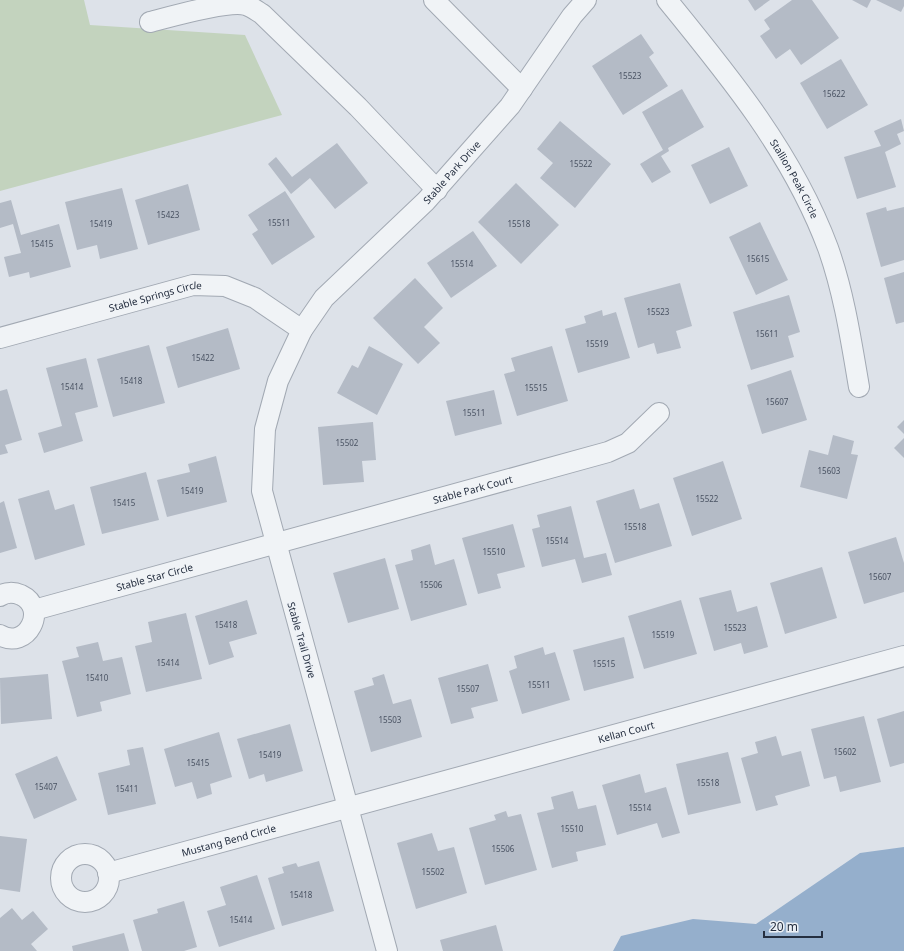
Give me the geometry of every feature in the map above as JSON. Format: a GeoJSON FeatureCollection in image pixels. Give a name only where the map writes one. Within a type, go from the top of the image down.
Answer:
{"type":"FeatureCollection","features":[{"type":"Feature","properties":{"kind":"street"},"geometry":{"type":"LineString","coordinates":[[434,0],[522,89]]}},
{"type":"Feature","properties":{"kind":"street","name":"Stable Park Drive"},"geometry":{"type":"LineString","coordinates":[[302,330],[324,298],[437,190],[510,106],[572,16],[586,0]]}},
{"type":"Feature","properties":{"kind":"street","name":"Stallion Peak Circle"},"geometry":{"type":"LineString","coordinates":[[667,0],[729,78],[776,142],[805,196],[828,249],[848,319],[859,387]]}},
{"type":"Feature","properties":{"kind":"street"},"geometry":{"type":"LineString","coordinates":[[150,22],[203,8],[245,4],[262,14],[358,107],[437,190]]}},
{"type":"Feature","properties":{"kind":"street","name":"Stable Springs Circle"},"geometry":{"type":"LineString","coordinates":[[0,338],[193,285],[225,286],[255,298],[302,330]]}},
{"type":"Feature","properties":{"kind":"street","name":"Stable Trail Drive"},"geometry":{"type":"LineString","coordinates":[[302,330],[278,380],[265,429],[262,491],[275,543],[349,806],[387,951]]}},
{"type":"Feature","properties":{"kind":"street","name":"Stable Park Court"},"geometry":{"type":"LineString","coordinates":[[275,543],[608,452],[628,443],[659,413]]}},
{"type":"Feature","properties":{"kind":"street","name":"Stable Star Circle"},"geometry":{"type":"LineString","coordinates":[[34,610],[275,543]]}},
{"type":"Feature","properties":{"kind":"street"},"geometry":{"type":"LineString","coordinates":[[0,596],[11,592],[26,597],[34,610],[35,618],[33,625],[23,636],[9,639],[0,636]]}},
{"type":"Feature","properties":{"kind":"street","name":"Kellan Court"},"geometry":{"type":"LineString","coordinates":[[349,806],[904,656]]}},
{"type":"Feature","properties":{"kind":"street","name":"Mustang Bend Circle"},"geometry":{"type":"LineString","coordinates":[[108,873],[349,806]]}},
{"type":"Feature","properties":{"kind":"green space"},"geometry":{"type":"Polygon","coordinates":[[[0,0],[84,0],[90,25],[245,35],[282,115],[0,191],[0,0]]]}},
{"type":"Feature","properties":{"kind":"water"},"geometry":{"type":"Polygon","coordinates":[[[904,847],[904,951],[613,951],[621,936],[693,919],[756,924],[860,853],[904,847]]]}},
{"type":"Feature","properties":{"kind":"building"},"geometry":{"type":"Polygon","coordinates":[[[748,0],[770,0],[755,11],[748,0]]]}},
{"type":"Feature","properties":{"kind":"building"},"geometry":{"type":"Polygon","coordinates":[[[792,0],[812,0],[839,38],[801,65],[790,49],[776,59],[760,36],[770,29],[764,20],[792,0]]]}},
{"type":"Feature","properties":{"kind":"building"},"geometry":{"type":"Polygon","coordinates":[[[852,0],[871,0],[867,8],[852,0]]]}},
{"type":"Feature","properties":{"kind":"building"},"geometry":{"type":"Polygon","coordinates":[[[876,0],[904,0],[904,6],[901,12],[876,0]]]}},
{"type":"Feature","properties":{"kind":"building"},"geometry":{"type":"Polygon","coordinates":[[[641,34],[654,53],[649,57],[668,86],[623,115],[592,66],[641,34]]]}},
{"type":"Feature","properties":{"kind":"building"},"geometry":{"type":"Polygon","coordinates":[[[841,59],[868,105],[827,129],[800,83],[841,59]]]}},
{"type":"Feature","properties":{"kind":"building"},"geometry":{"type":"Polygon","coordinates":[[[682,89],[704,127],[668,148],[669,151],[661,156],[671,172],[652,183],[640,164],[663,150],[642,112],[682,89]]]}},
{"type":"Feature","properties":{"kind":"building"},"geometry":{"type":"Polygon","coordinates":[[[901,119],[904,131],[897,134],[901,144],[885,152],[896,187],[857,199],[844,157],[881,146],[874,131],[901,119]]]}},
{"type":"Feature","properties":{"kind":"building"},"geometry":{"type":"Polygon","coordinates":[[[560,121],[611,164],[575,208],[540,178],[553,163],[537,149],[560,121]]]}},
{"type":"Feature","properties":{"kind":"building"},"geometry":{"type":"Polygon","coordinates":[[[337,143],[368,183],[335,209],[310,178],[291,194],[268,164],[276,157],[292,177],[337,143]]]}},
{"type":"Feature","properties":{"kind":"building"},"geometry":{"type":"Polygon","coordinates":[[[729,147],[748,186],[710,204],[691,165],[729,147]]]}},
{"type":"Feature","properties":{"kind":"building"},"geometry":{"type":"Polygon","coordinates":[[[516,183],[559,225],[521,264],[478,222],[516,183]]]}},
{"type":"Feature","properties":{"kind":"building"},"geometry":{"type":"Polygon","coordinates":[[[188,184],[200,230],[148,245],[135,200],[188,184]]]}},
{"type":"Feature","properties":{"kind":"building"},"geometry":{"type":"Polygon","coordinates":[[[122,188],[138,249],[100,259],[97,245],[77,250],[65,202],[122,188]]]}},
{"type":"Feature","properties":{"kind":"building"},"geometry":{"type":"Polygon","coordinates":[[[285,191],[315,237],[272,265],[252,234],[258,230],[248,215],[285,191]]]}},
{"type":"Feature","properties":{"kind":"building"},"geometry":{"type":"Polygon","coordinates":[[[11,200],[21,235],[59,224],[71,267],[30,278],[29,272],[9,277],[4,257],[21,253],[13,224],[0,228],[0,203],[11,200]]]}},
{"type":"Feature","properties":{"kind":"building"},"geometry":{"type":"Polygon","coordinates":[[[886,207],[887,211],[904,207],[904,260],[881,267],[866,213],[886,207]]]}},
{"type":"Feature","properties":{"kind":"building"},"geometry":{"type":"Polygon","coordinates":[[[760,222],[788,280],[756,295],[729,237],[760,222]]]}},
{"type":"Feature","properties":{"kind":"building"},"geometry":{"type":"Polygon","coordinates":[[[473,231],[497,266],[451,298],[427,263],[473,231]]]}},
{"type":"Feature","properties":{"kind":"building"},"geometry":{"type":"Polygon","coordinates":[[[904,272],[904,322],[896,324],[884,278],[904,272]]]}},
{"type":"Feature","properties":{"kind":"building"},"geometry":{"type":"Polygon","coordinates":[[[415,278],[443,308],[424,327],[440,343],[418,364],[373,318],[415,278]]]}},
{"type":"Feature","properties":{"kind":"building"},"geometry":{"type":"Polygon","coordinates":[[[680,283],[692,326],[676,331],[681,348],[657,354],[654,343],[638,348],[624,298],[680,283]]]}},
{"type":"Feature","properties":{"kind":"building"},"geometry":{"type":"Polygon","coordinates":[[[789,295],[800,332],[788,336],[794,357],[751,370],[733,312],[789,295]]]}},
{"type":"Feature","properties":{"kind":"building"},"geometry":{"type":"Polygon","coordinates":[[[602,310],[603,316],[616,312],[630,358],[578,373],[565,329],[586,323],[584,316],[602,310]]]}},
{"type":"Feature","properties":{"kind":"building"},"geometry":{"type":"Polygon","coordinates":[[[228,328],[240,369],[178,388],[166,347],[228,328]]]}},
{"type":"Feature","properties":{"kind":"building"},"geometry":{"type":"Polygon","coordinates":[[[149,345],[165,403],[113,417],[97,359],[149,345]]]}},
{"type":"Feature","properties":{"kind":"building"},"geometry":{"type":"Polygon","coordinates":[[[369,346],[403,364],[377,415],[337,393],[352,365],[358,368],[369,346]]]}},
{"type":"Feature","properties":{"kind":"building"},"geometry":{"type":"Polygon","coordinates":[[[552,346],[568,401],[517,416],[504,374],[515,371],[511,358],[552,346]]]}},
{"type":"Feature","properties":{"kind":"building"},"geometry":{"type":"Polygon","coordinates":[[[86,358],[98,407],[75,413],[83,441],[44,453],[38,433],[62,426],[46,368],[86,358]]]}},
{"type":"Feature","properties":{"kind":"building"},"geometry":{"type":"Polygon","coordinates":[[[791,370],[807,420],[762,434],[747,385],[791,370]]]}},
{"type":"Feature","properties":{"kind":"building"},"geometry":{"type":"Polygon","coordinates":[[[7,389],[22,440],[5,445],[8,453],[0,455],[0,391],[7,389]]]}},
{"type":"Feature","properties":{"kind":"building"},"geometry":{"type":"Polygon","coordinates":[[[494,390],[502,424],[455,436],[446,401],[494,390]]]}},
{"type":"Feature","properties":{"kind":"building"},"geometry":{"type":"Polygon","coordinates":[[[904,420],[904,434],[897,427],[904,420]]]}},
{"type":"Feature","properties":{"kind":"building"},"geometry":{"type":"Polygon","coordinates":[[[373,422],[376,460],[362,461],[364,482],[323,485],[318,427],[373,422]]]}},
{"type":"Feature","properties":{"kind":"building"},"geometry":{"type":"Polygon","coordinates":[[[833,435],[854,441],[851,454],[858,455],[847,499],[800,487],[809,450],[828,455],[833,435]]]}},
{"type":"Feature","properties":{"kind":"building"},"geometry":{"type":"Polygon","coordinates":[[[904,438],[904,458],[894,448],[904,438]]]}},
{"type":"Feature","properties":{"kind":"building"},"geometry":{"type":"Polygon","coordinates":[[[216,456],[227,502],[167,517],[157,480],[190,472],[188,464],[216,456]]]}},
{"type":"Feature","properties":{"kind":"building"},"geometry":{"type":"Polygon","coordinates":[[[723,461],[742,519],[692,536],[673,478],[723,461]]]}},
{"type":"Feature","properties":{"kind":"building"},"geometry":{"type":"Polygon","coordinates":[[[146,472],[159,520],[102,534],[90,487],[146,472]]]}},
{"type":"Feature","properties":{"kind":"building"},"geometry":{"type":"Polygon","coordinates":[[[634,489],[640,509],[659,503],[672,546],[615,563],[596,501],[634,489]]]}},
{"type":"Feature","properties":{"kind":"building"},"geometry":{"type":"Polygon","coordinates":[[[49,490],[55,510],[74,504],[85,545],[35,560],[18,499],[49,490]]]}},
{"type":"Feature","properties":{"kind":"building"},"geometry":{"type":"Polygon","coordinates":[[[4,501],[17,548],[0,553],[0,503],[4,501]]]}},
{"type":"Feature","properties":{"kind":"building"},"geometry":{"type":"Polygon","coordinates":[[[571,506],[584,558],[606,553],[612,575],[582,583],[575,559],[542,567],[532,529],[540,527],[537,515],[571,506]]]}},
{"type":"Feature","properties":{"kind":"building"},"geometry":{"type":"Polygon","coordinates":[[[513,524],[525,567],[497,574],[501,588],[478,594],[462,538],[513,524]]]}},
{"type":"Feature","properties":{"kind":"building"},"geometry":{"type":"Polygon","coordinates":[[[896,537],[904,563],[904,592],[864,604],[848,552],[896,537]]]}},
{"type":"Feature","properties":{"kind":"building"},"geometry":{"type":"Polygon","coordinates":[[[430,544],[435,565],[454,559],[467,605],[411,621],[395,565],[413,560],[411,550],[430,544]]]}},
{"type":"Feature","properties":{"kind":"building"},"geometry":{"type":"Polygon","coordinates":[[[385,558],[399,609],[348,623],[333,573],[385,558]]]}},
{"type":"Feature","properties":{"kind":"building"},"geometry":{"type":"Polygon","coordinates":[[[822,567],[837,618],[785,634],[770,583],[822,567]]]}},
{"type":"Feature","properties":{"kind":"building"},"geometry":{"type":"Polygon","coordinates":[[[731,590],[737,612],[757,606],[768,647],[744,654],[741,643],[714,651],[699,598],[731,590]]]}},
{"type":"Feature","properties":{"kind":"building"},"geometry":{"type":"Polygon","coordinates":[[[247,600],[257,634],[229,642],[234,657],[209,665],[195,616],[247,600]]]}},
{"type":"Feature","properties":{"kind":"building"},"geometry":{"type":"Polygon","coordinates":[[[681,600],[697,654],[644,669],[628,616],[681,600]]]}},
{"type":"Feature","properties":{"kind":"building"},"geometry":{"type":"Polygon","coordinates":[[[186,613],[202,679],[146,692],[135,646],[152,642],[148,622],[186,613]]]}},
{"type":"Feature","properties":{"kind":"building"},"geometry":{"type":"Polygon","coordinates":[[[624,637],[634,678],[584,691],[573,650],[624,637]]]}},
{"type":"Feature","properties":{"kind":"building"},"geometry":{"type":"Polygon","coordinates":[[[98,642],[103,661],[122,657],[131,694],[100,702],[102,711],[77,717],[62,661],[79,657],[76,647],[98,642]]]}},
{"type":"Feature","properties":{"kind":"building"},"geometry":{"type":"Polygon","coordinates":[[[543,647],[545,655],[555,652],[570,700],[522,714],[509,671],[517,668],[514,656],[543,647]]]}},
{"type":"Feature","properties":{"kind":"building"},"geometry":{"type":"Polygon","coordinates":[[[488,664],[498,701],[471,708],[474,718],[451,724],[438,678],[488,664]]]}},
{"type":"Feature","properties":{"kind":"building"},"geometry":{"type":"Polygon","coordinates":[[[48,674],[52,719],[1,724],[0,678],[48,674]]]}},
{"type":"Feature","properties":{"kind":"building"},"geometry":{"type":"Polygon","coordinates":[[[384,674],[393,704],[411,699],[422,737],[371,752],[354,691],[374,685],[372,678],[384,674]]]}},
{"type":"Feature","properties":{"kind":"building"},"geometry":{"type":"Polygon","coordinates":[[[904,711],[904,763],[890,767],[877,719],[904,711]]]}},
{"type":"Feature","properties":{"kind":"building"},"geometry":{"type":"Polygon","coordinates":[[[864,716],[881,782],[840,792],[836,776],[824,779],[811,729],[864,716]]]}},
{"type":"Feature","properties":{"kind":"building"},"geometry":{"type":"Polygon","coordinates":[[[290,724],[303,771],[266,782],[264,774],[249,779],[237,739],[290,724]]]}},
{"type":"Feature","properties":{"kind":"building"},"geometry":{"type":"Polygon","coordinates":[[[219,732],[232,777],[210,784],[212,794],[197,799],[192,782],[175,787],[164,749],[219,732]]]}},
{"type":"Feature","properties":{"kind":"building"},"geometry":{"type":"Polygon","coordinates":[[[776,736],[782,756],[801,751],[810,786],[775,796],[778,805],[756,811],[741,758],[758,753],[755,742],[776,736]]]}},
{"type":"Feature","properties":{"kind":"building"},"geometry":{"type":"Polygon","coordinates":[[[143,747],[156,804],[108,815],[98,773],[130,765],[127,750],[143,747]]]}},
{"type":"Feature","properties":{"kind":"building"},"geometry":{"type":"Polygon","coordinates":[[[728,752],[741,803],[688,815],[676,764],[728,752]]]}},
{"type":"Feature","properties":{"kind":"building"},"geometry":{"type":"Polygon","coordinates":[[[57,756],[77,800],[34,819],[15,774],[57,756]]]}},
{"type":"Feature","properties":{"kind":"building"},"geometry":{"type":"Polygon","coordinates":[[[640,774],[645,793],[666,787],[680,833],[662,838],[657,823],[617,835],[602,785],[640,774]]]}},
{"type":"Feature","properties":{"kind":"building"},"geometry":{"type":"Polygon","coordinates":[[[573,791],[578,809],[596,805],[606,845],[576,852],[578,861],[552,868],[537,813],[554,809],[551,797],[573,791]]]}},
{"type":"Feature","properties":{"kind":"building"},"geometry":{"type":"Polygon","coordinates":[[[506,811],[508,817],[521,814],[537,870],[485,885],[469,828],[496,820],[494,815],[506,811]]]}},
{"type":"Feature","properties":{"kind":"building"},"geometry":{"type":"Polygon","coordinates":[[[432,833],[438,851],[454,847],[467,893],[416,909],[397,843],[432,833]]]}},
{"type":"Feature","properties":{"kind":"building"},"geometry":{"type":"Polygon","coordinates":[[[0,836],[27,839],[20,892],[0,889],[0,836]]]}},
{"type":"Feature","properties":{"kind":"building"},"geometry":{"type":"Polygon","coordinates":[[[319,861],[334,911],[282,926],[268,878],[284,873],[282,867],[296,863],[298,867],[319,861]]]}},
{"type":"Feature","properties":{"kind":"building"},"geometry":{"type":"Polygon","coordinates":[[[257,875],[275,929],[219,947],[207,911],[226,905],[220,887],[257,875]]]}},
{"type":"Feature","properties":{"kind":"building"},"geometry":{"type":"Polygon","coordinates":[[[184,901],[197,947],[184,951],[142,951],[133,920],[158,913],[157,909],[184,901]]]}},
{"type":"Feature","properties":{"kind":"building"},"geometry":{"type":"Polygon","coordinates":[[[12,908],[22,920],[33,911],[48,929],[31,944],[37,951],[0,951],[0,918],[12,908]]]}},
{"type":"Feature","properties":{"kind":"building"},"geometry":{"type":"Polygon","coordinates":[[[496,925],[503,951],[443,951],[440,940],[496,925]]]}},
{"type":"Feature","properties":{"kind":"building"},"geometry":{"type":"Polygon","coordinates":[[[124,933],[129,951],[73,951],[72,946],[124,933]]]}}]}
